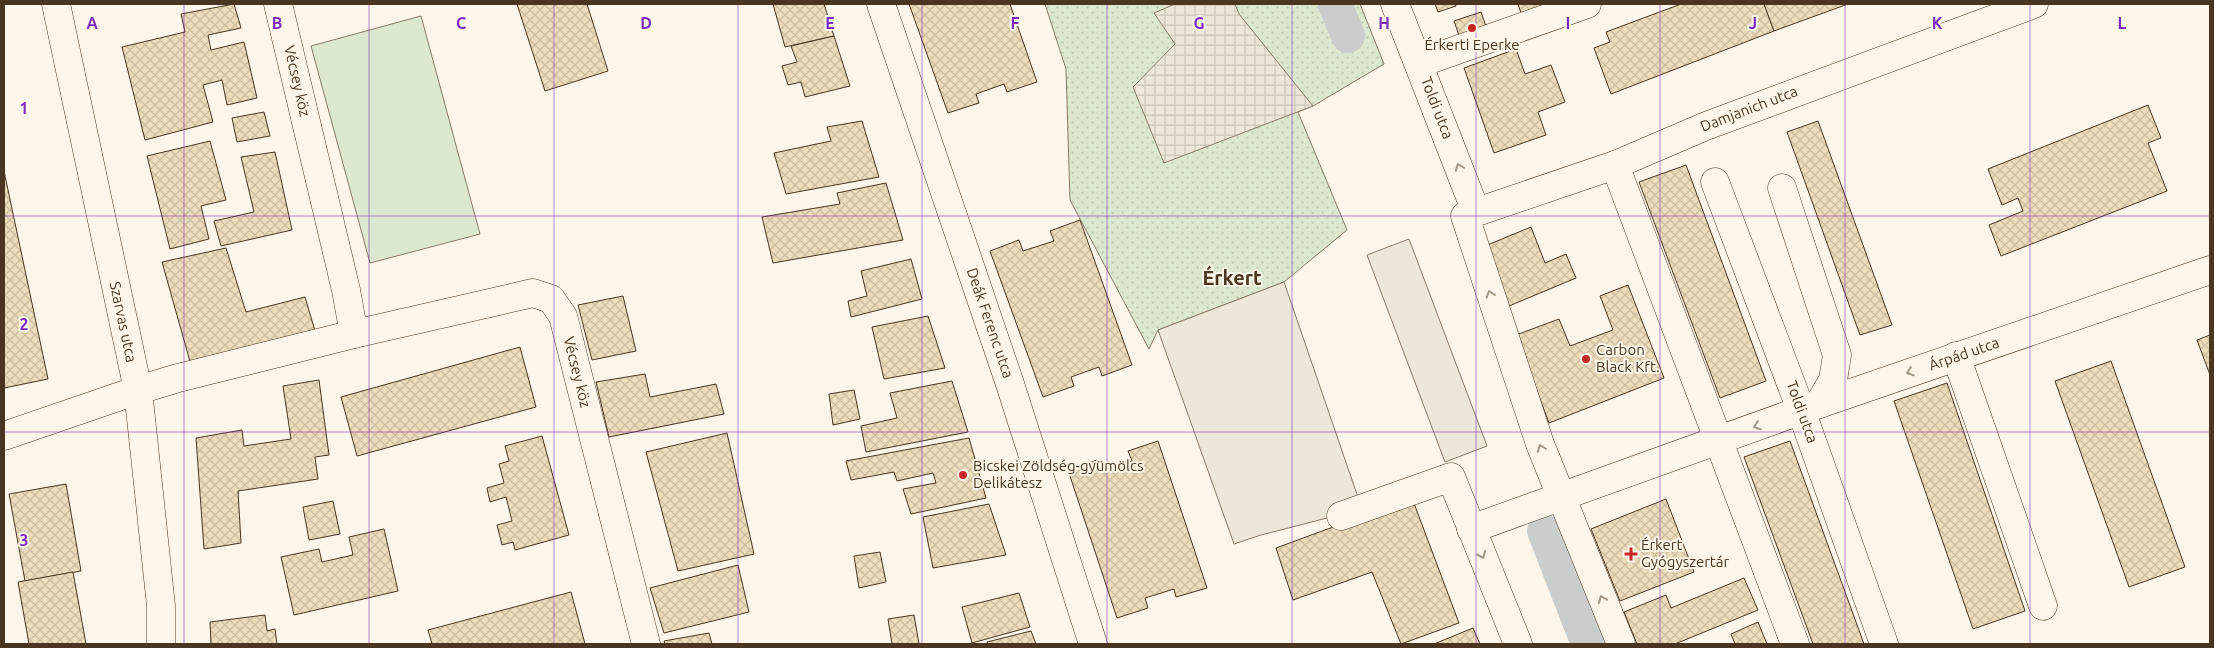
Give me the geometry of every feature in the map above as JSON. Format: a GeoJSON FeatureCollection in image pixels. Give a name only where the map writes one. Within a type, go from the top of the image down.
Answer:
{"type":"FeatureCollection","features":[{"type":"Feature","properties":{"kind":"street","name":"Szarvas utca"},"geometry":{"type":"LineString","coordinates":[[56,4],[138,390],[161,606],[161,644]]}},
{"type":"Feature","properties":{"kind":"street","name":"Vécsey köz"},"geometry":{"type":"LineString","coordinates":[[278,4],[346,290],[354,334]]}},
{"type":"Feature","properties":{"kind":"street","name":"Deák Ferenc utca"},"geometry":{"type":"LineString","coordinates":[[881,4],[1010,384],[1093,644]]}},
{"type":"Feature","properties":{"kind":"street","name":"Toldi utca"},"geometry":{"type":"LineString","coordinates":[[1395,4],[1420,63],[1470,214],[1540,444],[1621,644]]}},
{"type":"Feature","properties":{"kind":"street"},"geometry":{"type":"LineString","coordinates":[[1420,63],[1587,4]]}},
{"type":"Feature","properties":{"kind":"street","name":"Damjanich utca"},"geometry":{"type":"LineString","coordinates":[[1470,214],[1615,165],[1715,122],[2034,4]]}},
{"type":"Feature","properties":{"kind":"street"},"geometry":{"type":"LineString","coordinates":[[1615,165],[1795,644]]}},
{"type":"Feature","properties":{"kind":"street","name":"Toldi utca"},"geometry":{"type":"LineString","coordinates":[[1715,182],[1810,407],[1884,644]]}},
{"type":"Feature","properties":{"kind":"street"},"geometry":{"type":"LineString","coordinates":[[1782,188],[1837,355],[1834,380],[1810,407]]}},
{"type":"Feature","properties":{"kind":"street","name":"Árpád utca"},"geometry":{"type":"LineString","coordinates":[[1718,440],[1956,356],[2210,270]]}},
{"type":"Feature","properties":{"kind":"street","name":"Vécsey köz"},"geometry":{"type":"LineString","coordinates":[[4,436],[138,390],[354,334],[533,293],[551,299],[563,316],[646,644]]}},
{"type":"Feature","properties":{"kind":"street"},"geometry":{"type":"LineString","coordinates":[[1956,356],[2043,606]]}},
{"type":"Feature","properties":{"kind":"street"},"geometry":{"type":"LineString","coordinates":[[1472,529],[1718,440]]}},
{"type":"Feature","properties":{"kind":"street"},"geometry":{"type":"LineString","coordinates":[[1341,516],[1452,477],[1518,644]]}},
{"type":"Feature","properties":{"kind":"green space"},"geometry":{"type":"Polygon","coordinates":[[[1045,4],[1360,4],[1384,64],[1313,106],[1298,112],[1347,230],[1284,282],[1158,330],[1149,349],[1070,200],[1066,69],[1045,4]]]}},
{"type":"Feature","properties":{"kind":"green space"},"geometry":{"type":"Polygon","coordinates":[[[421,16],[480,234],[370,263],[311,46],[421,16]]]}},
{"type":"Feature","properties":{"kind":"shaded area"},"geometry":{"type":"Polygon","coordinates":[[[1175,4],[1235,4],[1239,14],[1313,106],[1164,163],[1133,87],[1175,44],[1154,13],[1175,4]]]}},
{"type":"Feature","properties":{"kind":"shaded area"},"geometry":{"type":"Polygon","coordinates":[[[1409,239],[1487,446],[1445,462],[1367,255],[1409,239]]]}},
{"type":"Feature","properties":{"kind":"shaded area"},"geometry":{"type":"Polygon","coordinates":[[[1284,282],[1362,509],[1261,535],[1234,544],[1158,330],[1284,282]]]}},
{"type":"Feature","properties":{"kind":"building"},"geometry":{"type":"Polygon","coordinates":[[[234,4],[241,28],[208,35],[211,50],[244,42],[257,98],[227,105],[222,80],[203,85],[213,122],[145,140],[122,47],[185,32],[181,14],[234,4]]]}},
{"type":"Feature","properties":{"kind":"building"},"geometry":{"type":"Polygon","coordinates":[[[517,4],[587,4],[608,71],[545,91],[517,4]]]}},
{"type":"Feature","properties":{"kind":"building"},"geometry":{"type":"Polygon","coordinates":[[[773,4],[824,4],[834,36],[785,47],[773,4]]]}},
{"type":"Feature","properties":{"kind":"building"},"geometry":{"type":"Polygon","coordinates":[[[909,4],[1010,4],[1037,82],[1007,92],[1004,84],[976,94],[979,103],[948,113],[909,4]]]}},
{"type":"Feature","properties":{"kind":"building"},"geometry":{"type":"Polygon","coordinates":[[[1435,4],[1455,4],[1456,6],[1438,12],[1435,4]]]}},
{"type":"Feature","properties":{"kind":"building"},"geometry":{"type":"Polygon","coordinates":[[[1518,4],[1555,4],[1523,19],[1518,4]]]}},
{"type":"Feature","properties":{"kind":"building"},"geometry":{"type":"Polygon","coordinates":[[[1681,4],[1764,4],[1774,31],[1611,94],[1594,48],[1610,42],[1606,32],[1681,4]]]}},
{"type":"Feature","properties":{"kind":"building"},"geometry":{"type":"Polygon","coordinates":[[[1764,4],[1848,4],[1774,31],[1764,4]]]}},
{"type":"Feature","properties":{"kind":"building","name":"Érkerti Eperke"},"geometry":{"type":"Polygon","coordinates":[[[1481,12],[1489,35],[1462,44],[1454,21],[1481,12]]]}},
{"type":"Feature","properties":{"kind":"building"},"geometry":{"type":"Polygon","coordinates":[[[834,36],[850,86],[805,97],[801,82],[788,85],[782,66],[797,62],[791,46],[834,36]]]}},
{"type":"Feature","properties":{"kind":"building"},"geometry":{"type":"Polygon","coordinates":[[[1516,49],[1525,74],[1551,65],[1565,102],[1538,112],[1546,135],[1494,153],[1464,68],[1516,49]]]}},
{"type":"Feature","properties":{"kind":"building"},"geometry":{"type":"Polygon","coordinates":[[[2148,105],[2161,138],[2148,143],[2167,191],[2001,256],[1989,225],[2023,211],[2018,198],[2002,205],[1988,169],[2148,105]]]}},
{"type":"Feature","properties":{"kind":"building"},"geometry":{"type":"Polygon","coordinates":[[[264,112],[270,136],[237,142],[232,118],[264,112]]]}},
{"type":"Feature","properties":{"kind":"building"},"geometry":{"type":"Polygon","coordinates":[[[862,121],[879,177],[786,194],[774,153],[831,141],[827,127],[862,121]]]}},
{"type":"Feature","properties":{"kind":"building"},"geometry":{"type":"Polygon","coordinates":[[[1818,121],[1892,325],[1860,335],[1787,132],[1818,121]]]}},
{"type":"Feature","properties":{"kind":"building"},"geometry":{"type":"Polygon","coordinates":[[[210,141],[226,200],[201,206],[209,239],[170,249],[147,156],[210,141]]]}},
{"type":"Feature","properties":{"kind":"building"},"geometry":{"type":"Polygon","coordinates":[[[275,152],[292,230],[221,246],[214,221],[254,212],[241,157],[275,152]]]}},
{"type":"Feature","properties":{"kind":"building"},"geometry":{"type":"Polygon","coordinates":[[[1686,165],[1766,381],[1720,398],[1639,182],[1686,165]]]}},
{"type":"Feature","properties":{"kind":"building"},"geometry":{"type":"Polygon","coordinates":[[[4,171],[48,379],[4,388],[4,171]]]}},
{"type":"Feature","properties":{"kind":"building"},"geometry":{"type":"Polygon","coordinates":[[[886,183],[903,240],[773,263],[762,217],[840,204],[837,193],[886,183]]]}},
{"type":"Feature","properties":{"kind":"building"},"geometry":{"type":"Polygon","coordinates":[[[1080,220],[1132,365],[1102,376],[1099,367],[1071,377],[1074,386],[1043,397],[990,251],[1019,240],[1023,251],[1054,241],[1050,231],[1080,220]]]}},
{"type":"Feature","properties":{"kind":"building"},"geometry":{"type":"Polygon","coordinates":[[[1531,227],[1545,263],[1566,254],[1576,278],[1509,306],[1485,246],[1531,227]]]}},
{"type":"Feature","properties":{"kind":"building"},"geometry":{"type":"Polygon","coordinates":[[[226,248],[246,312],[305,297],[315,331],[191,365],[162,262],[226,248]]]}},
{"type":"Feature","properties":{"kind":"building"},"geometry":{"type":"Polygon","coordinates":[[[911,259],[922,299],[851,317],[848,301],[867,296],[861,271],[911,259]]]}},
{"type":"Feature","properties":{"kind":"building"},"geometry":{"type":"Polygon","coordinates":[[[1628,285],[1664,378],[1549,423],[1516,335],[1559,319],[1570,346],[1613,330],[1600,296],[1628,285]]]}},
{"type":"Feature","properties":{"kind":"building"},"geometry":{"type":"Polygon","coordinates":[[[623,296],[636,351],[592,360],[578,305],[623,296]]]}},
{"type":"Feature","properties":{"kind":"building"},"geometry":{"type":"Polygon","coordinates":[[[928,316],[945,368],[884,379],[872,327],[928,316]]]}},
{"type":"Feature","properties":{"kind":"building"},"geometry":{"type":"Polygon","coordinates":[[[2210,335],[2210,375],[2197,340],[2210,335]]]}},
{"type":"Feature","properties":{"kind":"building"},"geometry":{"type":"Polygon","coordinates":[[[520,347],[536,407],[357,456],[341,397],[520,347]]]}},
{"type":"Feature","properties":{"kind":"building"},"geometry":{"type":"Polygon","coordinates":[[[2111,361],[2185,567],[2129,587],[2055,381],[2111,361]]]}},
{"type":"Feature","properties":{"kind":"building"},"geometry":{"type":"Polygon","coordinates":[[[645,374],[650,397],[716,384],[724,414],[609,437],[596,382],[645,374]]]}},
{"type":"Feature","properties":{"kind":"building"},"geometry":{"type":"Polygon","coordinates":[[[319,380],[329,455],[315,457],[318,479],[238,491],[241,543],[204,549],[196,438],[242,430],[244,446],[291,439],[283,386],[319,380]]]}},
{"type":"Feature","properties":{"kind":"building"},"geometry":{"type":"Polygon","coordinates":[[[952,381],[968,432],[866,452],[861,426],[897,418],[890,393],[952,381]]]}},
{"type":"Feature","properties":{"kind":"building"},"geometry":{"type":"Polygon","coordinates":[[[1947,383],[2025,611],[1973,629],[1894,401],[1947,383]]]}},
{"type":"Feature","properties":{"kind":"building"},"geometry":{"type":"Polygon","coordinates":[[[854,390],[860,419],[833,425],[829,394],[854,390]]]}},
{"type":"Feature","properties":{"kind":"building"},"geometry":{"type":"Polygon","coordinates":[[[727,433],[754,554],[678,571],[646,452],[727,433]]]}},
{"type":"Feature","properties":{"kind":"building"},"geometry":{"type":"Polygon","coordinates":[[[542,436],[569,535],[515,550],[513,542],[502,545],[497,525],[512,521],[506,497],[490,502],[487,488],[504,483],[499,464],[509,461],[505,446],[542,436]]]}},
{"type":"Feature","properties":{"kind":"building"},"geometry":{"type":"Polygon","coordinates":[[[969,438],[986,498],[911,514],[903,489],[936,483],[933,473],[897,481],[894,472],[851,480],[846,461],[969,438]]]}},
{"type":"Feature","properties":{"kind":"building"},"geometry":{"type":"Polygon","coordinates":[[[1158,441],[1207,588],[1176,597],[1174,589],[1145,598],[1148,608],[1117,618],[1068,470],[1097,460],[1101,471],[1132,461],[1128,451],[1158,441]]]}},
{"type":"Feature","properties":{"kind":"building"},"geometry":{"type":"Polygon","coordinates":[[[1790,441],[1864,644],[1813,644],[1744,457],[1790,441]]]}},
{"type":"Feature","properties":{"kind":"building"},"geometry":{"type":"Polygon","coordinates":[[[66,484],[81,571],[25,581],[9,494],[66,484]]]}},
{"type":"Feature","properties":{"kind":"building"},"geometry":{"type":"Polygon","coordinates":[[[1412,498],[1459,623],[1401,644],[1372,572],[1293,600],[1276,548],[1412,498]]]}},
{"type":"Feature","properties":{"kind":"building"},"geometry":{"type":"Polygon","coordinates":[[[1666,499],[1694,572],[1620,601],[1591,529],[1666,499]]]}},
{"type":"Feature","properties":{"kind":"building"},"geometry":{"type":"Polygon","coordinates":[[[333,501],[340,534],[309,540],[303,507],[333,501]]]}},
{"type":"Feature","properties":{"kind":"building"},"geometry":{"type":"Polygon","coordinates":[[[989,504],[1006,555],[933,568],[923,517],[989,504]]]}},
{"type":"Feature","properties":{"kind":"building"},"geometry":{"type":"Polygon","coordinates":[[[384,529],[398,591],[294,615],[281,557],[319,549],[322,562],[353,555],[349,537],[384,529]]]}},
{"type":"Feature","properties":{"kind":"building"},"geometry":{"type":"Polygon","coordinates":[[[880,552],[886,582],[859,588],[854,556],[880,552]]]}},
{"type":"Feature","properties":{"kind":"building"},"geometry":{"type":"Polygon","coordinates":[[[738,565],[749,612],[664,633],[650,588],[738,565]]]}},
{"type":"Feature","properties":{"kind":"building"},"geometry":{"type":"Polygon","coordinates":[[[73,572],[86,644],[29,644],[18,582],[73,572]]]}},
{"type":"Feature","properties":{"kind":"building"},"geometry":{"type":"Polygon","coordinates":[[[1744,578],[1758,610],[1675,644],[1637,644],[1624,612],[1666,595],[1671,608],[1744,578]]]}},
{"type":"Feature","properties":{"kind":"building"},"geometry":{"type":"Polygon","coordinates":[[[571,592],[585,644],[432,644],[428,630],[571,592]]]}},
{"type":"Feature","properties":{"kind":"building"},"geometry":{"type":"Polygon","coordinates":[[[1019,593],[1030,627],[972,643],[962,607],[1019,593]]]}},
{"type":"Feature","properties":{"kind":"building"},"geometry":{"type":"Polygon","coordinates":[[[265,615],[267,631],[275,629],[277,644],[211,644],[210,622],[265,615]]]}},
{"type":"Feature","properties":{"kind":"building"},"geometry":{"type":"Polygon","coordinates":[[[914,615],[919,644],[892,644],[888,619],[914,615]]]}},
{"type":"Feature","properties":{"kind":"building"},"geometry":{"type":"Polygon","coordinates":[[[1758,622],[1767,644],[1735,644],[1731,634],[1758,622]]]}},
{"type":"Feature","properties":{"kind":"building"},"geometry":{"type":"Polygon","coordinates":[[[1473,628],[1480,644],[1434,644],[1473,628]]]}},
{"type":"Feature","properties":{"kind":"building"},"geometry":{"type":"Polygon","coordinates":[[[1031,631],[1036,644],[988,644],[987,642],[1031,631]]]}},
{"type":"Feature","properties":{"kind":"building"},"geometry":{"type":"Polygon","coordinates":[[[709,633],[712,644],[665,644],[664,641],[709,633]]]}},
{"type":"Feature","properties":{"kind":"waterway"},"geometry":{"type":"LineString","coordinates":[[1335,4],[1348,36]]}},
{"type":"Feature","properties":{"kind":"waterway"},"geometry":{"type":"LineString","coordinates":[[1544,531],[1588,644]]}},
{"type":"Feature","properties":{"kind":"place","name":"Érkerti Eperke"},"geometry":{"type":"Point","coordinates":[1472,28]}},
{"type":"Feature","properties":{"kind":"place","name":"Carbon Black Kft."},"geometry":{"type":"Point","coordinates":[1586,359]}},
{"type":"Feature","properties":{"kind":"place","name":"Bicskei Zöldség-gyümölcs Delikátesz"},"geometry":{"type":"Point","coordinates":[963,475]}},
{"type":"Feature","properties":{"kind":"place","name":"Érkert Gyógyszertár"},"geometry":{"type":"Point","coordinates":[1631,554]}},
{"type":"Feature","properties":{"kind":"district","name":"Érkert"},"geometry":{"type":"Point","coordinates":[1232,278]}}]}
